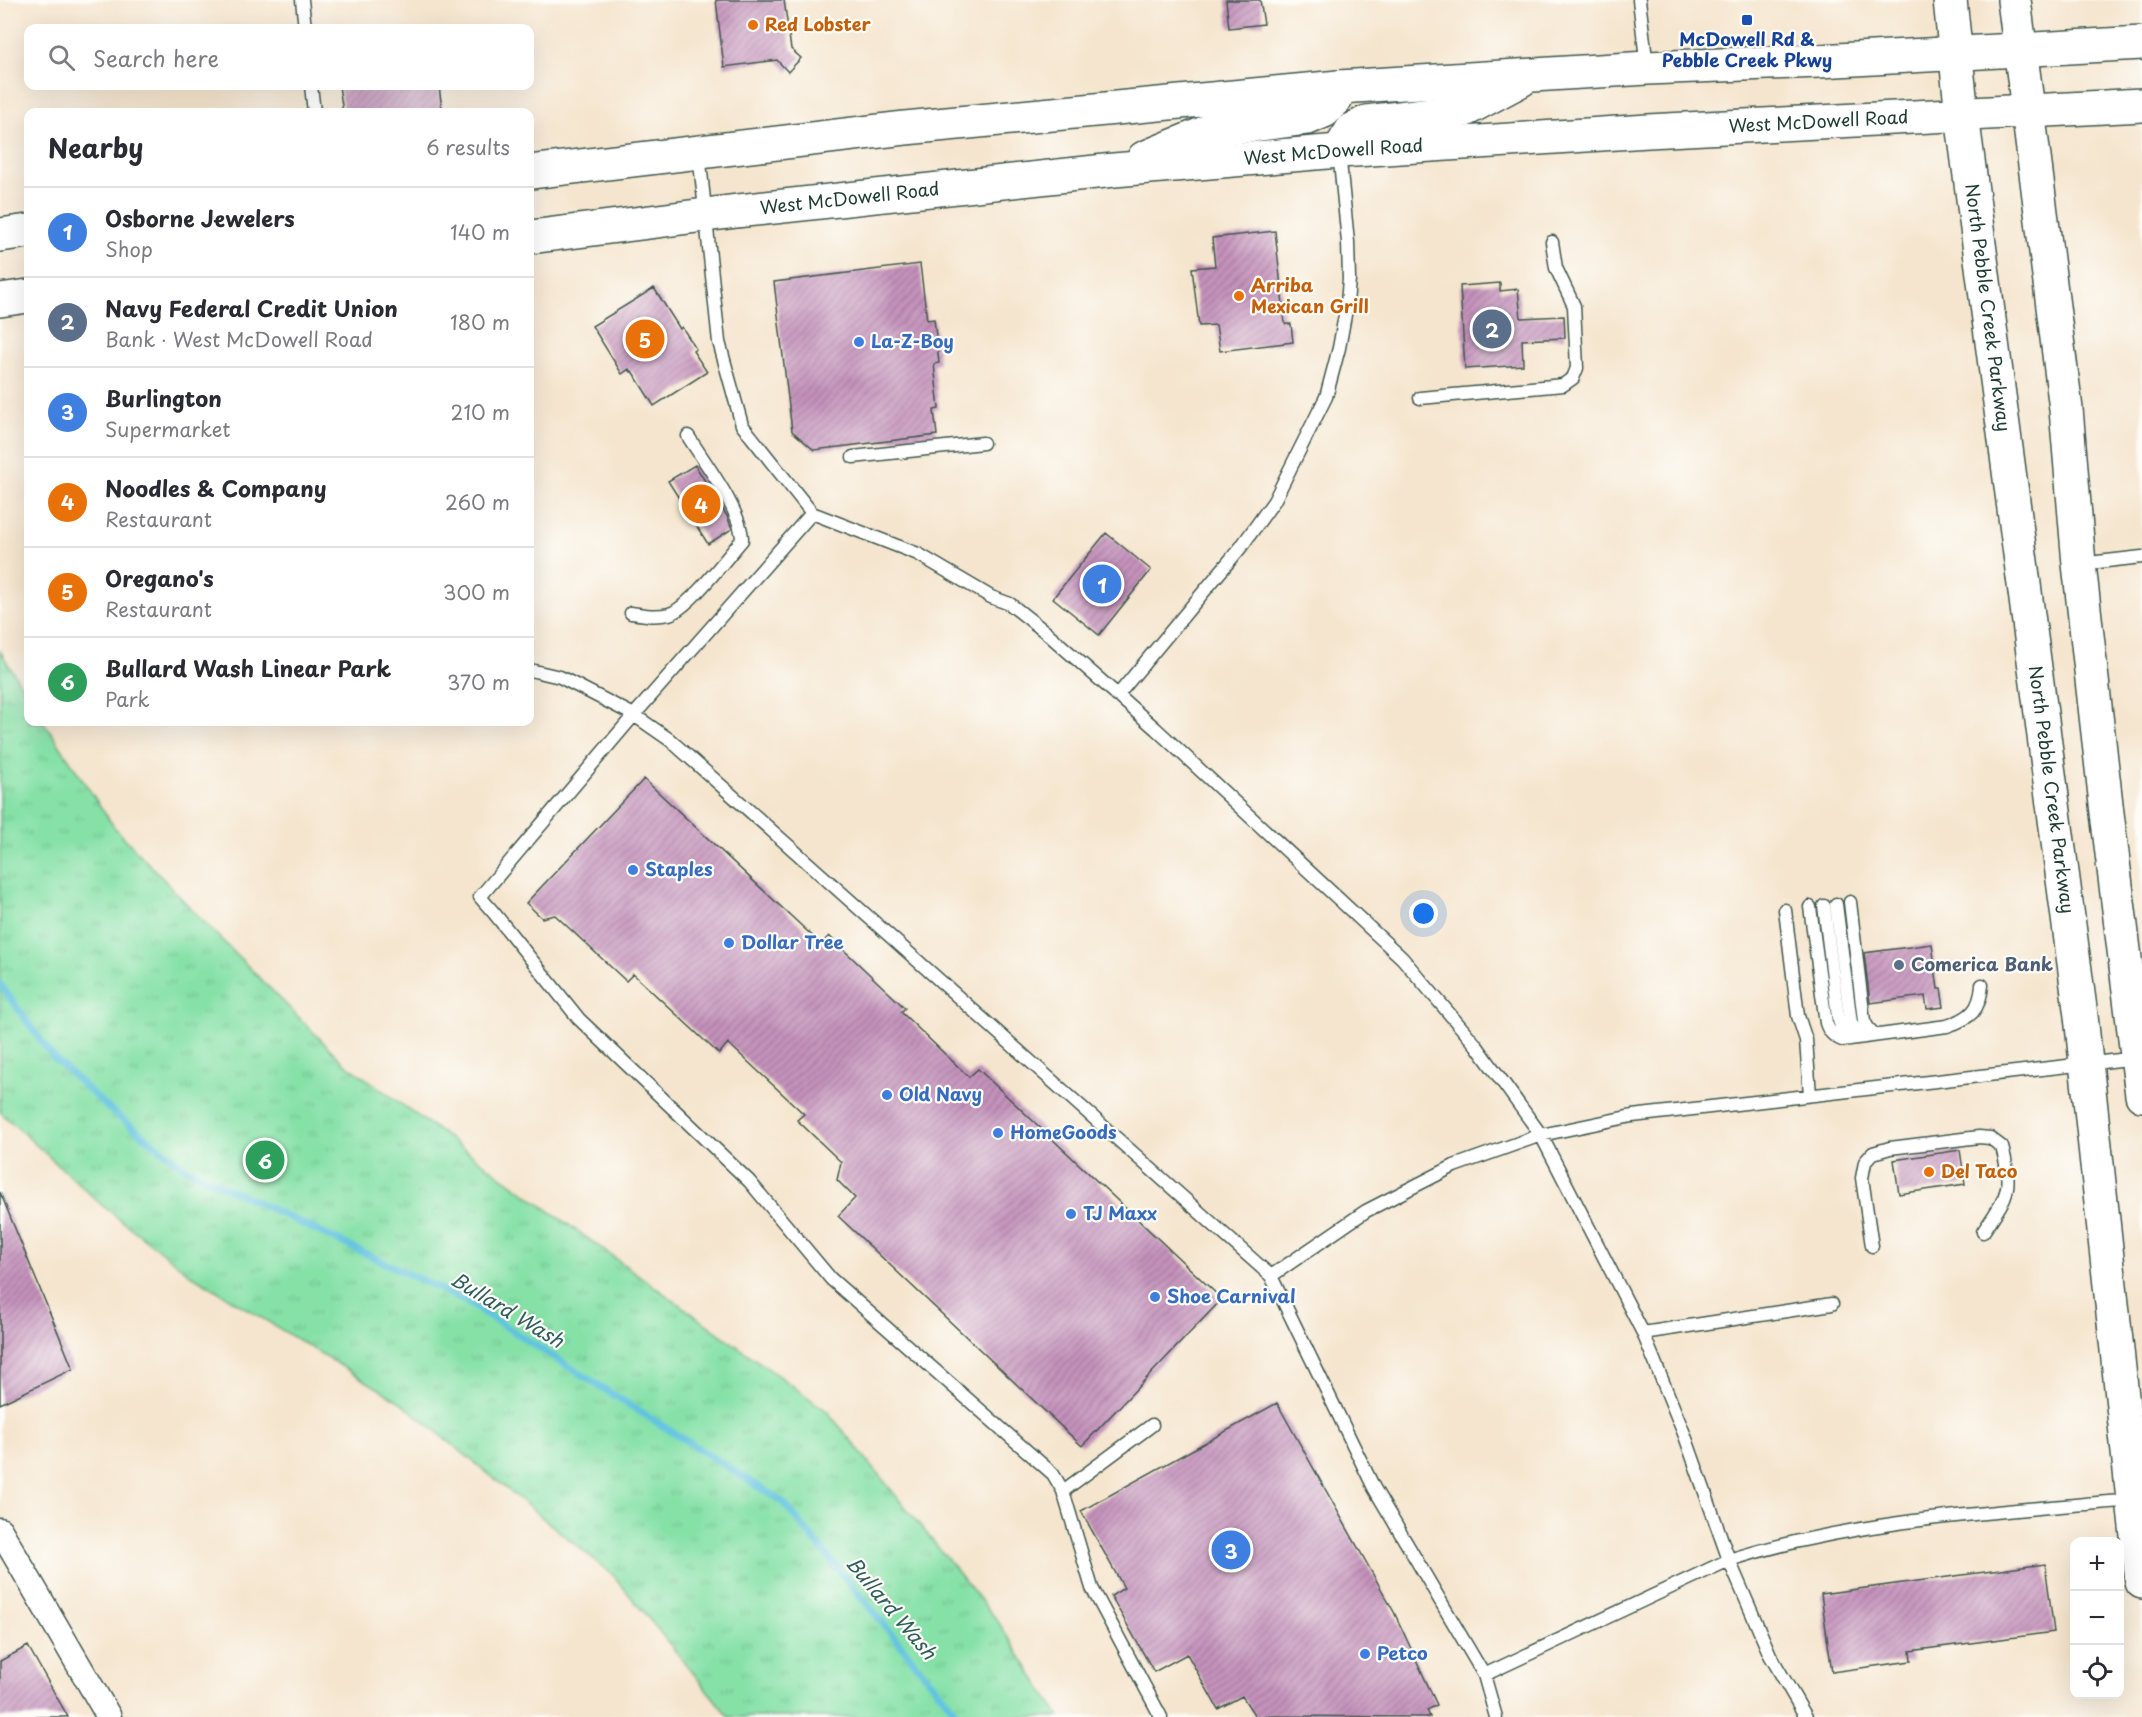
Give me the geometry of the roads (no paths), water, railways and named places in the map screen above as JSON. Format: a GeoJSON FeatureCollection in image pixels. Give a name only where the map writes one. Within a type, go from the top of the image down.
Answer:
{"type":"FeatureCollection","features":[{"type":"Feature","properties":{"kind":"main road","name":"North Pebble Creek Parkway"},"geometry":{"type":"LineString","coordinates":[[1950,0],[1962,115],[2086,1064],[2138,1501],[2142,1582]]}},
{"type":"Feature","properties":{"kind":"main road"},"geometry":{"type":"LineString","coordinates":[[2014,0],[2066,409],[2079,564],[2140,1057],[2142,1095]]}},
{"type":"Feature","properties":{"kind":"main road"},"geometry":{"type":"LineString","coordinates":[[534,172],[1110,107],[1340,87],[1647,68],[2142,43]]}},
{"type":"Feature","properties":{"kind":"main road"},"geometry":{"type":"LineString","coordinates":[[1339,151],[1352,130],[1367,122],[1465,110],[1531,75]]}},
{"type":"Feature","properties":{"kind":"main road"},"geometry":{"type":"LineString","coordinates":[[1114,170],[1212,130],[1308,118],[1324,111],[1335,100],[1340,87]]}},
{"type":"Feature","properties":{"kind":"main road","name":"West McDowell Road"},"geometry":{"type":"LineString","coordinates":[[534,237],[1114,170],[1339,151],[1648,131],[2142,105]]}},
{"type":"Feature","properties":{"kind":"main road"},"geometry":{"type":"LineString","coordinates":[[0,235],[24,232]]}},
{"type":"Feature","properties":{"kind":"main road"},"geometry":{"type":"LineString","coordinates":[[0,300],[24,297]]}},
{"type":"Feature","properties":{"kind":"street"},"geometry":{"type":"LineString","coordinates":[[0,1530],[109,1717]]}},
{"type":"Feature","properties":{"kind":"lane"},"geometry":{"type":"LineString","coordinates":[[302,0],[305,24]]}},
{"type":"Feature","properties":{"kind":"lane"},"geometry":{"type":"LineString","coordinates":[[1639,0],[1647,68]]}},
{"type":"Feature","properties":{"kind":"lane"},"geometry":{"type":"LineString","coordinates":[[311,90],[314,108]]}},
{"type":"Feature","properties":{"kind":"lane"},"geometry":{"type":"LineString","coordinates":[[1117,696],[1240,547],[1274,501],[1326,397],[1339,348],[1349,279],[1348,242],[1339,151]]}},
{"type":"Feature","properties":{"kind":"lane"},"geometry":{"type":"LineString","coordinates":[[699,152],[719,342],[742,425],[812,513],[918,554],[991,597],[1010,603],[1156,729],[1402,958],[1476,1045],[1541,1134],[1643,1333],[1685,1436],[1729,1560],[1770,1655],[1806,1717]]}},
{"type":"Feature","properties":{"kind":"lane"},"geometry":{"type":"LineString","coordinates":[[1420,398],[1563,385],[1573,378],[1577,368],[1574,306],[1556,268],[1552,242]]}},
{"type":"Feature","properties":{"kind":"lane"},"geometry":{"type":"LineString","coordinates":[[631,613],[662,615],[684,606],[742,540],[742,528],[734,511],[688,436]]}},
{"type":"Feature","properties":{"kind":"lane"},"geometry":{"type":"LineString","coordinates":[[854,457],[983,443]]}},
{"type":"Feature","properties":{"kind":"lane"},"geometry":{"type":"LineString","coordinates":[[812,513],[634,715],[480,897],[579,1019],[749,1181],[831,1279],[1053,1474],[1063,1491],[1092,1588],[1161,1717]]}},
{"type":"Feature","properties":{"kind":"lane"},"geometry":{"type":"LineString","coordinates":[[2079,564],[2142,557]]}},
{"type":"Feature","properties":{"kind":"lane"},"geometry":{"type":"LineString","coordinates":[[534,671],[560,677],[634,715],[670,740],[1271,1276],[1374,1488],[1484,1675],[1496,1717]]}},
{"type":"Feature","properties":{"kind":"lane"},"geometry":{"type":"LineString","coordinates":[[1850,902],[1864,1021],[1868,1028],[1862,1037]]}},
{"type":"Feature","properties":{"kind":"lane"},"geometry":{"type":"LineString","coordinates":[[1830,905],[1851,1023],[1862,1037]]}},
{"type":"Feature","properties":{"kind":"lane"},"geometry":{"type":"LineString","coordinates":[[1810,907],[1826,1023],[1829,1031],[1842,1040],[1947,1026],[1959,1022],[1974,1011],[1981,1000],[1982,985]]}},
{"type":"Feature","properties":{"kind":"lane"},"geometry":{"type":"LineString","coordinates":[[1785,910],[1798,1016],[1806,1040],[1810,1095]]}},
{"type":"Feature","properties":{"kind":"lane"},"geometry":{"type":"LineString","coordinates":[[1271,1276],[1366,1211],[1454,1166],[1541,1134],[1632,1116],[2140,1057]]}},
{"type":"Feature","properties":{"kind":"lane"},"geometry":{"type":"LineString","coordinates":[[1872,1246],[1862,1178],[1864,1162],[1873,1154],[1890,1148],[1979,1137],[1990,1138],[2002,1147],[2009,1182],[2006,1198],[1983,1232]]}},
{"type":"Feature","properties":{"kind":"lane"},"geometry":{"type":"LineString","coordinates":[[1643,1333],[1832,1304]]}},
{"type":"Feature","properties":{"kind":"lane"},"geometry":{"type":"LineString","coordinates":[[1063,1491],[1152,1425]]}},
{"type":"Feature","properties":{"kind":"lane"},"geometry":{"type":"LineString","coordinates":[[1484,1675],[1729,1560],[1779,1545],[1854,1530],[2024,1510],[2138,1501]]}},
{"type":"Feature","properties":{"kind":"waterway","name":"Bullard Wash"},"geometry":{"type":"LineString","coordinates":[[0,984],[53,1057],[108,1108],[185,1168],[465,1301],[783,1502],[960,1717]]}},
{"type":"Feature","properties":{"kind":"place","name":"McDowell Rd & Pebble Creek Pkwy"},"geometry":{"type":"Point","coordinates":[1747,20]}},
{"type":"Feature","properties":{"kind":"place","name":"Red Lobster"},"geometry":{"type":"Point","coordinates":[753,25]}},
{"type":"Feature","properties":{"kind":"place","name":"Arriba Mexican Grill"},"geometry":{"type":"Point","coordinates":[1239,296]}},
{"type":"Feature","properties":{"kind":"place","name":"Navy Federal Credit Union"},"geometry":{"type":"Point","coordinates":[1492,329]}},
{"type":"Feature","properties":{"kind":"place","name":"Oregano's"},"geometry":{"type":"Point","coordinates":[645,339]}},
{"type":"Feature","properties":{"kind":"place","name":"La-Z-Boy"},"geometry":{"type":"Point","coordinates":[859,342]}},
{"type":"Feature","properties":{"kind":"place","name":"Noodles & Company"},"geometry":{"type":"Point","coordinates":[701,504]}},
{"type":"Feature","properties":{"kind":"place","name":"Osborne Jewelers"},"geometry":{"type":"Point","coordinates":[1102,584]}},
{"type":"Feature","properties":{"kind":"place","name":"Staples"},"geometry":{"type":"Point","coordinates":[633,870]}},
{"type":"Feature","properties":{"kind":"place","name":"Dollar Tree"},"geometry":{"type":"Point","coordinates":[729,943]}},
{"type":"Feature","properties":{"kind":"place","name":"Comerica Bank"},"geometry":{"type":"Point","coordinates":[1899,965]}},
{"type":"Feature","properties":{"kind":"place","name":"Old Navy"},"geometry":{"type":"Point","coordinates":[887,1095]}},
{"type":"Feature","properties":{"kind":"place","name":"HomeGoods"},"geometry":{"type":"Point","coordinates":[998,1133]}},
{"type":"Feature","properties":{"kind":"place","name":"Bullard Wash Linear Park"},"geometry":{"type":"Point","coordinates":[265,1160]}},
{"type":"Feature","properties":{"kind":"place","name":"Del Taco"},"geometry":{"type":"Point","coordinates":[1929,1172]}},
{"type":"Feature","properties":{"kind":"place","name":"TJ Maxx"},"geometry":{"type":"Point","coordinates":[1071,1214]}},
{"type":"Feature","properties":{"kind":"place","name":"Shoe Carnival"},"geometry":{"type":"Point","coordinates":[1155,1297]}},
{"type":"Feature","properties":{"kind":"place","name":"Burlington"},"geometry":{"type":"Point","coordinates":[1231,1550]}},
{"type":"Feature","properties":{"kind":"place","name":"Petco"},"geometry":{"type":"Point","coordinates":[1365,1654]}}]}
